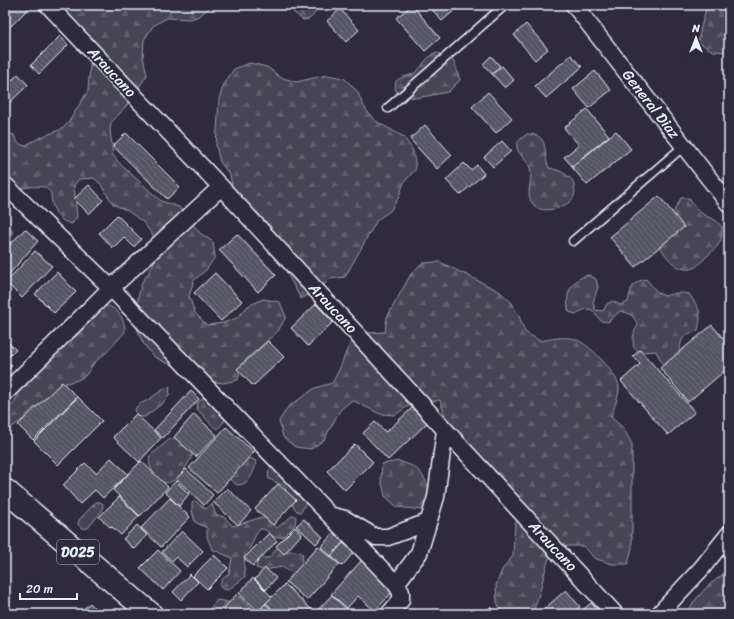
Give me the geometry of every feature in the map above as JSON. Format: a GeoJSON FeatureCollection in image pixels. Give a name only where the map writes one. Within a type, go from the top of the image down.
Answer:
{"type":"FeatureCollection","features":[{"type":"Feature","properties":{"kind":"main road","name":"D025"},"geometry":{"type":"LineString","coordinates":[[5,490],[151,614]]}},
{"type":"Feature","properties":{"kind":"street","name":"Araucano"},"geometry":{"type":"LineString","coordinates":[[48,5],[221,187],[615,614]]}},
{"type":"Feature","properties":{"kind":"street","name":"General Diaz"},"geometry":{"type":"LineString","coordinates":[[574,5],[729,204]]}},
{"type":"Feature","properties":{"kind":"street"},"geometry":{"type":"LineString","coordinates":[[5,185],[111,288],[396,584],[401,592],[401,600],[389,614]]}},
{"type":"Feature","properties":{"kind":"street"},"geometry":{"type":"LineString","coordinates":[[5,393],[111,288],[221,187]]}},
{"type":"Feature","properties":{"kind":"street"},"geometry":{"type":"LineString","coordinates":[[396,584],[419,553],[436,498],[445,430]]}},
{"type":"Feature","properties":{"kind":"street"},"geometry":{"type":"LineString","coordinates":[[328,514],[345,519],[375,537],[388,537],[428,522]]}},
{"type":"Feature","properties":{"kind":"street"},"geometry":{"type":"LineString","coordinates":[[659,614],[701,569],[729,534]]}},
{"type":"Feature","properties":{"kind":"lane"},"geometry":{"type":"LineString","coordinates":[[388,108],[505,5]]}},
{"type":"Feature","properties":{"kind":"lane"},"geometry":{"type":"LineString","coordinates":[[573,241],[684,146]]}},
{"type":"Feature","properties":{"kind":"green space"},"geometry":{"type":"Polygon","coordinates":[[[41,5],[213,5],[199,16],[191,19],[167,18],[153,26],[144,40],[143,57],[147,75],[127,105],[111,123],[110,130],[113,155],[120,164],[161,201],[179,207],[200,233],[213,242],[215,257],[206,270],[194,280],[189,296],[195,313],[207,325],[223,323],[237,318],[248,306],[263,299],[280,302],[286,317],[278,331],[242,363],[238,380],[223,383],[208,381],[181,366],[166,363],[153,356],[143,343],[137,329],[138,298],[142,282],[151,269],[158,253],[154,237],[144,223],[128,211],[113,204],[100,183],[94,178],[79,179],[74,185],[77,217],[72,224],[62,220],[56,213],[52,203],[51,193],[45,187],[30,187],[21,189],[13,195],[5,207],[5,132],[14,135],[17,142],[24,146],[62,129],[68,123],[88,91],[91,53],[41,5]]]}},
{"type":"Feature","properties":{"kind":"green space"},"geometry":{"type":"Polygon","coordinates":[[[287,5],[318,5],[315,13],[309,19],[303,20],[287,5]]]}},
{"type":"Feature","properties":{"kind":"green space"},"geometry":{"type":"Polygon","coordinates":[[[707,5],[729,5],[729,52],[713,51],[698,42],[707,5]]]}},
{"type":"Feature","properties":{"kind":"green space"},"geometry":{"type":"Polygon","coordinates":[[[434,53],[446,55],[453,60],[460,80],[448,92],[417,98],[400,96],[395,89],[396,81],[416,72],[434,53]]]}},
{"type":"Feature","properties":{"kind":"green space"},"geometry":{"type":"Polygon","coordinates":[[[250,63],[267,67],[280,77],[296,82],[327,75],[344,78],[357,91],[364,107],[374,120],[404,137],[413,151],[416,169],[404,182],[399,197],[390,211],[377,220],[345,277],[330,279],[318,290],[301,299],[283,266],[279,251],[236,207],[230,175],[220,162],[216,146],[219,99],[224,84],[234,69],[250,63]]]}},
{"type":"Feature","properties":{"kind":"green space"},"geometry":{"type":"Polygon","coordinates":[[[527,134],[540,137],[543,141],[549,168],[562,172],[573,181],[575,194],[572,200],[563,206],[545,210],[536,207],[532,202],[529,192],[531,171],[528,163],[517,148],[518,142],[527,134]]]}},
{"type":"Feature","properties":{"kind":"green space"},"geometry":{"type":"Polygon","coordinates":[[[681,198],[689,198],[700,211],[716,220],[722,227],[720,240],[717,246],[699,264],[690,269],[684,269],[674,264],[661,249],[656,239],[661,224],[673,213],[681,198]]]}},
{"type":"Feature","properties":{"kind":"green space"},"geometry":{"type":"Polygon","coordinates":[[[5,226],[12,229],[12,235],[11,241],[5,251],[5,226]]]}},
{"type":"Feature","properties":{"kind":"green space"},"geometry":{"type":"Polygon","coordinates":[[[440,262],[499,291],[512,303],[525,332],[540,341],[557,338],[570,338],[580,341],[594,352],[608,367],[619,387],[611,417],[623,428],[632,444],[632,548],[628,564],[612,564],[594,558],[584,546],[567,546],[551,551],[532,614],[502,614],[497,602],[496,585],[502,570],[513,556],[515,523],[528,511],[454,444],[440,400],[408,406],[395,415],[380,414],[352,400],[340,410],[324,440],[311,449],[295,447],[283,437],[279,421],[288,407],[315,388],[332,383],[353,338],[369,333],[385,332],[387,317],[411,274],[422,263],[440,262]]]}},
{"type":"Feature","properties":{"kind":"green space"},"geometry":{"type":"Polygon","coordinates":[[[589,275],[596,279],[598,287],[593,302],[595,310],[603,311],[607,304],[613,301],[620,305],[628,302],[632,287],[637,282],[646,279],[658,293],[665,296],[677,293],[689,294],[696,304],[700,315],[698,331],[686,335],[683,338],[677,360],[670,368],[663,365],[656,351],[641,352],[634,348],[633,336],[638,325],[635,319],[629,314],[620,311],[608,322],[601,321],[591,309],[583,310],[576,314],[569,312],[567,300],[570,289],[578,280],[589,275]]]}},
{"type":"Feature","properties":{"kind":"green space"},"geometry":{"type":"Polygon","coordinates":[[[109,306],[113,308],[121,317],[125,332],[107,352],[95,362],[85,376],[78,380],[63,384],[39,405],[32,409],[22,420],[8,430],[5,429],[5,413],[14,403],[22,387],[65,344],[79,334],[93,313],[100,307],[109,306]]]}},
{"type":"Feature","properties":{"kind":"green space"},"geometry":{"type":"Polygon","coordinates":[[[170,386],[169,395],[164,402],[145,417],[137,417],[135,409],[138,405],[170,386]]]}},
{"type":"Feature","properties":{"kind":"green space"},"geometry":{"type":"Polygon","coordinates":[[[206,398],[226,418],[217,429],[197,409],[198,402],[206,398]]]}},
{"type":"Feature","properties":{"kind":"green space"},"geometry":{"type":"Polygon","coordinates":[[[174,438],[184,444],[191,453],[194,452],[182,473],[175,480],[167,483],[157,478],[152,472],[149,463],[150,456],[170,439],[174,438]]]}},
{"type":"Feature","properties":{"kind":"green space"},"geometry":{"type":"Polygon","coordinates":[[[248,457],[256,461],[253,473],[245,483],[237,485],[227,477],[248,457]]]}},
{"type":"Feature","properties":{"kind":"green space"},"geometry":{"type":"Polygon","coordinates":[[[399,461],[414,467],[423,476],[430,493],[432,511],[397,507],[385,496],[381,479],[382,464],[399,461]]]}},
{"type":"Feature","properties":{"kind":"green space"},"geometry":{"type":"Polygon","coordinates":[[[274,466],[306,497],[305,505],[301,512],[294,508],[284,486],[269,479],[268,471],[274,466]]]}},
{"type":"Feature","properties":{"kind":"green space"},"geometry":{"type":"Polygon","coordinates":[[[195,501],[206,509],[212,504],[216,515],[224,517],[233,526],[259,518],[272,518],[274,526],[277,528],[293,515],[296,517],[295,525],[283,537],[274,537],[264,529],[260,529],[250,548],[245,554],[245,577],[228,590],[223,589],[220,587],[221,581],[229,574],[232,558],[212,549],[207,537],[207,528],[195,522],[192,511],[192,503],[195,501]]]}},
{"type":"Feature","properties":{"kind":"green space"},"geometry":{"type":"Polygon","coordinates":[[[96,502],[103,504],[102,511],[88,528],[81,527],[78,524],[79,520],[96,502]]]}},
{"type":"Feature","properties":{"kind":"green space"},"geometry":{"type":"Polygon","coordinates":[[[277,548],[287,551],[297,551],[303,554],[301,567],[296,573],[286,570],[283,567],[263,570],[256,568],[258,560],[261,558],[269,558],[277,548]]]}},
{"type":"Feature","properties":{"kind":"green space"},"geometry":{"type":"Polygon","coordinates":[[[729,563],[729,614],[685,614],[708,586],[722,575],[729,563]]]}},
{"type":"Feature","properties":{"kind":"green space"},"geometry":{"type":"Polygon","coordinates":[[[217,600],[230,603],[239,614],[210,614],[211,607],[217,600]]]}},
{"type":"Feature","properties":{"kind":"building"},"geometry":{"type":"Polygon","coordinates":[[[14,5],[31,6],[5,32],[5,13],[14,5]]]}},
{"type":"Feature","properties":{"kind":"building"},"geometry":{"type":"Polygon","coordinates":[[[412,5],[440,38],[425,51],[396,18],[412,5]]]}},
{"type":"Feature","properties":{"kind":"building"},"geometry":{"type":"Polygon","coordinates":[[[428,5],[454,5],[457,8],[442,21],[428,5]]]}},
{"type":"Feature","properties":{"kind":"building"},"geometry":{"type":"Polygon","coordinates":[[[340,9],[359,30],[346,42],[327,21],[340,9]]]}},
{"type":"Feature","properties":{"kind":"building"},"geometry":{"type":"Polygon","coordinates":[[[526,24],[548,49],[535,60],[514,35],[526,24]]]}},
{"type":"Feature","properties":{"kind":"building"},"geometry":{"type":"Polygon","coordinates":[[[60,36],[68,45],[39,74],[31,65],[60,36]]]}},
{"type":"Feature","properties":{"kind":"building"},"geometry":{"type":"Polygon","coordinates":[[[571,55],[582,67],[546,98],[535,86],[571,55]]]}},
{"type":"Feature","properties":{"kind":"building"},"geometry":{"type":"Polygon","coordinates":[[[491,56],[500,66],[492,74],[483,64],[491,56]]]}},
{"type":"Feature","properties":{"kind":"building"},"geometry":{"type":"Polygon","coordinates":[[[5,60],[10,65],[5,69],[5,60]]]}},
{"type":"Feature","properties":{"kind":"building"},"geometry":{"type":"Polygon","coordinates":[[[502,66],[514,80],[505,88],[492,74],[502,66]]]}},
{"type":"Feature","properties":{"kind":"building"},"geometry":{"type":"Polygon","coordinates":[[[595,71],[611,90],[589,108],[573,89],[595,71]]]}},
{"type":"Feature","properties":{"kind":"building"},"geometry":{"type":"Polygon","coordinates":[[[18,74],[28,85],[5,107],[5,87],[18,74]]]}},
{"type":"Feature","properties":{"kind":"building"},"geometry":{"type":"Polygon","coordinates":[[[488,92],[512,118],[496,133],[472,107],[488,92]]]}},
{"type":"Feature","properties":{"kind":"building"},"geometry":{"type":"Polygon","coordinates":[[[587,109],[609,136],[572,166],[564,157],[579,145],[564,128],[587,109]]]}},
{"type":"Feature","properties":{"kind":"building"},"geometry":{"type":"Polygon","coordinates":[[[425,125],[452,155],[437,169],[410,139],[425,125]]]}},
{"type":"Feature","properties":{"kind":"building"},"geometry":{"type":"Polygon","coordinates":[[[616,131],[631,149],[587,185],[572,167],[616,131]]]}},
{"type":"Feature","properties":{"kind":"building"},"geometry":{"type":"Polygon","coordinates":[[[126,133],[180,187],[167,199],[113,146],[126,133]]]}},
{"type":"Feature","properties":{"kind":"building"},"geometry":{"type":"Polygon","coordinates":[[[502,141],[511,151],[493,167],[484,157],[502,141]]]}},
{"type":"Feature","properties":{"kind":"building"},"geometry":{"type":"Polygon","coordinates":[[[464,163],[471,170],[477,165],[484,174],[460,195],[446,180],[464,163]]]}},
{"type":"Feature","properties":{"kind":"building"},"geometry":{"type":"Polygon","coordinates":[[[89,185],[103,200],[89,214],[74,199],[89,185]]]}},
{"type":"Feature","properties":{"kind":"building"},"geometry":{"type":"Polygon","coordinates":[[[659,196],[684,227],[635,267],[610,237],[659,196]]]}},
{"type":"Feature","properties":{"kind":"building"},"geometry":{"type":"Polygon","coordinates":[[[117,215],[141,239],[134,247],[124,237],[113,248],[99,233],[117,215]]]}},
{"type":"Feature","properties":{"kind":"building"},"geometry":{"type":"Polygon","coordinates":[[[25,229],[38,241],[5,279],[5,250],[25,229]]]}},
{"type":"Feature","properties":{"kind":"building"},"geometry":{"type":"Polygon","coordinates":[[[237,234],[276,275],[258,292],[219,250],[237,234]]]}},
{"type":"Feature","properties":{"kind":"building"},"geometry":{"type":"Polygon","coordinates":[[[35,251],[52,266],[22,298],[6,282],[35,251]]]}},
{"type":"Feature","properties":{"kind":"building"},"geometry":{"type":"Polygon","coordinates":[[[57,272],[76,292],[54,313],[35,294],[57,272]]]}},
{"type":"Feature","properties":{"kind":"building"},"geometry":{"type":"Polygon","coordinates":[[[215,273],[242,301],[221,321],[194,293],[215,273]]]}},
{"type":"Feature","properties":{"kind":"building"},"geometry":{"type":"Polygon","coordinates":[[[316,304],[333,322],[308,346],[291,328],[316,304]]]}},
{"type":"Feature","properties":{"kind":"building"},"geometry":{"type":"Polygon","coordinates":[[[712,325],[729,345],[729,367],[688,402],[660,368],[712,325]]]}},
{"type":"Feature","properties":{"kind":"building"},"geometry":{"type":"Polygon","coordinates":[[[268,341],[284,357],[253,386],[237,369],[268,341]]]}},
{"type":"Feature","properties":{"kind":"building"},"geometry":{"type":"Polygon","coordinates":[[[9,343],[16,350],[5,360],[5,348],[9,343]]]}},
{"type":"Feature","properties":{"kind":"building"},"geometry":{"type":"Polygon","coordinates":[[[640,350],[695,412],[668,435],[621,381],[640,364],[633,356],[640,350]]]}},
{"type":"Feature","properties":{"kind":"building"},"geometry":{"type":"Polygon","coordinates":[[[5,360],[12,366],[5,373],[5,360]]]}},
{"type":"Feature","properties":{"kind":"building"},"geometry":{"type":"Polygon","coordinates":[[[62,382],[77,397],[33,440],[18,425],[62,382]]]}},
{"type":"Feature","properties":{"kind":"building"},"geometry":{"type":"Polygon","coordinates":[[[191,391],[199,399],[163,438],[154,430],[191,391]]]}},
{"type":"Feature","properties":{"kind":"building"},"geometry":{"type":"Polygon","coordinates":[[[78,397],[102,421],[58,465],[34,441],[78,397]]]}},
{"type":"Feature","properties":{"kind":"building"},"geometry":{"type":"Polygon","coordinates":[[[412,408],[427,423],[388,460],[363,433],[375,422],[386,432],[412,408]]]}},
{"type":"Feature","properties":{"kind":"building"},"geometry":{"type":"Polygon","coordinates":[[[136,414],[161,438],[139,462],[113,437],[136,414]]]}},
{"type":"Feature","properties":{"kind":"building"},"geometry":{"type":"Polygon","coordinates":[[[194,414],[217,435],[196,457],[174,437],[194,414]]]}},
{"type":"Feature","properties":{"kind":"building"},"geometry":{"type":"Polygon","coordinates":[[[226,427],[254,452],[217,493],[189,468],[226,427]]]}},
{"type":"Feature","properties":{"kind":"building"},"geometry":{"type":"Polygon","coordinates":[[[355,444],[373,462],[345,490],[327,471],[355,444]]]}},
{"type":"Feature","properties":{"kind":"building"},"geometry":{"type":"Polygon","coordinates":[[[111,458],[128,474],[103,498],[95,490],[80,504],[63,485],[85,463],[96,473],[111,458]]]}},
{"type":"Feature","properties":{"kind":"building"},"geometry":{"type":"Polygon","coordinates":[[[141,461],[168,487],[140,516],[113,490],[141,461]]]}},
{"type":"Feature","properties":{"kind":"building"},"geometry":{"type":"Polygon","coordinates":[[[186,469],[213,495],[204,505],[176,479],[186,469]]]}},
{"type":"Feature","properties":{"kind":"building"},"geometry":{"type":"Polygon","coordinates":[[[176,481],[189,494],[179,506],[165,492],[176,481]]]}},
{"type":"Feature","properties":{"kind":"building"},"geometry":{"type":"Polygon","coordinates":[[[278,484],[296,500],[273,525],[255,509],[278,484]]]}},
{"type":"Feature","properties":{"kind":"building"},"geometry":{"type":"Polygon","coordinates":[[[227,488],[251,511],[238,525],[213,502],[227,488]]]}},
{"type":"Feature","properties":{"kind":"building"},"geometry":{"type":"Polygon","coordinates":[[[119,497],[139,516],[121,535],[99,517],[119,497]]]}},
{"type":"Feature","properties":{"kind":"building"},"geometry":{"type":"Polygon","coordinates":[[[170,498],[190,517],[161,547],[141,528],[170,498]]]}},
{"type":"Feature","properties":{"kind":"building"},"geometry":{"type":"Polygon","coordinates":[[[304,519],[323,537],[316,544],[296,526],[304,519]]]}},
{"type":"Feature","properties":{"kind":"building"},"geometry":{"type":"Polygon","coordinates":[[[137,525],[147,535],[134,549],[123,539],[137,525]]]}},
{"type":"Feature","properties":{"kind":"building"},"geometry":{"type":"Polygon","coordinates":[[[295,527],[302,534],[284,554],[276,546],[295,527]]]}},
{"type":"Feature","properties":{"kind":"building"},"geometry":{"type":"Polygon","coordinates":[[[336,530],[346,539],[331,556],[321,547],[336,530]]]}},
{"type":"Feature","properties":{"kind":"building"},"geometry":{"type":"Polygon","coordinates":[[[182,531],[203,551],[187,567],[176,557],[172,561],[162,552],[182,531]]]}},
{"type":"Feature","properties":{"kind":"building"},"geometry":{"type":"Polygon","coordinates":[[[269,533],[277,541],[253,566],[244,558],[269,533]]]}},
{"type":"Feature","properties":{"kind":"building"},"geometry":{"type":"Polygon","coordinates":[[[343,543],[354,552],[342,566],[331,556],[343,543]]]}},
{"type":"Feature","properties":{"kind":"building"},"geometry":{"type":"Polygon","coordinates":[[[318,546],[339,564],[307,600],[286,582],[318,546]]]}},
{"type":"Feature","properties":{"kind":"building"},"geometry":{"type":"Polygon","coordinates":[[[158,550],[180,571],[163,590],[140,568],[158,550]]]}},
{"type":"Feature","properties":{"kind":"building"},"geometry":{"type":"Polygon","coordinates":[[[214,555],[228,568],[207,589],[193,576],[214,555]]]}},
{"type":"Feature","properties":{"kind":"building"},"geometry":{"type":"Polygon","coordinates":[[[362,560],[395,589],[375,611],[358,596],[347,608],[331,594],[362,560]]]}},
{"type":"Feature","properties":{"kind":"building"},"geometry":{"type":"Polygon","coordinates":[[[265,568],[276,578],[266,590],[255,579],[265,568]]]}},
{"type":"Feature","properties":{"kind":"building"},"geometry":{"type":"Polygon","coordinates":[[[190,574],[198,582],[181,600],[173,592],[190,574]]]}},
{"type":"Feature","properties":{"kind":"building"},"geometry":{"type":"Polygon","coordinates":[[[253,578],[272,597],[258,611],[239,593],[253,578]]]}},
{"type":"Feature","properties":{"kind":"building"},"geometry":{"type":"Polygon","coordinates":[[[285,584],[314,612],[313,614],[277,614],[266,603],[285,584]]]}},
{"type":"Feature","properties":{"kind":"building"},"geometry":{"type":"Polygon","coordinates":[[[566,590],[580,607],[571,614],[538,614],[566,590]]]}},
{"type":"Feature","properties":{"kind":"building"},"geometry":{"type":"Polygon","coordinates":[[[237,594],[256,612],[255,614],[228,614],[223,609],[237,594]]]}},
{"type":"Feature","properties":{"kind":"building"},"geometry":{"type":"Polygon","coordinates":[[[332,595],[352,614],[314,614],[332,595]]]}},
{"type":"Feature","properties":{"kind":"building"},"geometry":{"type":"Polygon","coordinates":[[[90,603],[100,614],[78,614],[90,603]]]}},
{"type":"Feature","properties":{"kind":"building"},"geometry":{"type":"Polygon","coordinates":[[[591,603],[601,614],[578,614],[591,603]]]}},
{"type":"Feature","properties":{"kind":"building"},"geometry":{"type":"Polygon","coordinates":[[[265,604],[275,613],[256,614],[265,604]]]}},
{"type":"Feature","properties":{"kind":"building"},"geometry":{"type":"Polygon","coordinates":[[[490,607],[498,614],[484,614],[490,607]]]}}]}
